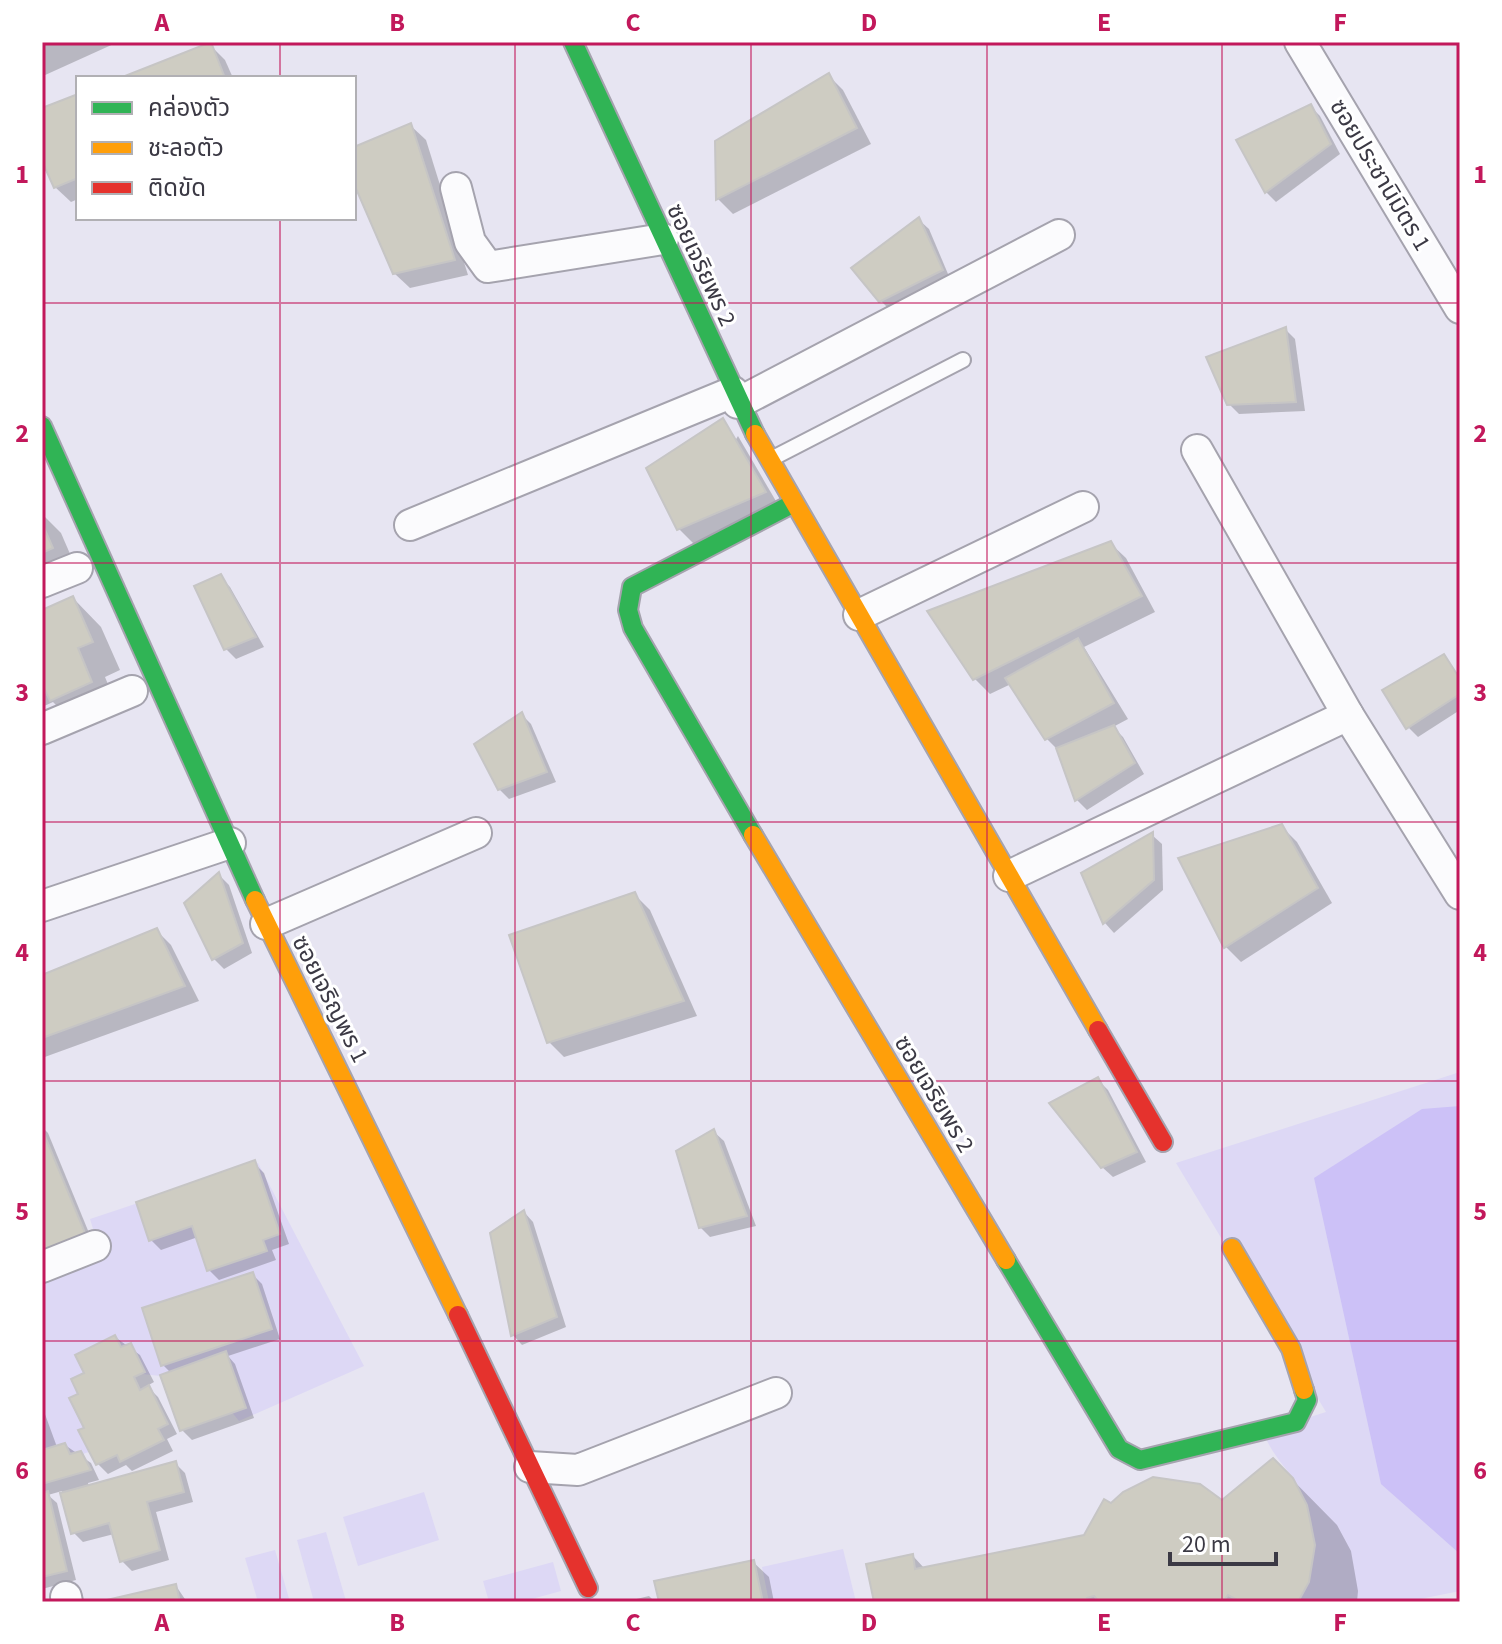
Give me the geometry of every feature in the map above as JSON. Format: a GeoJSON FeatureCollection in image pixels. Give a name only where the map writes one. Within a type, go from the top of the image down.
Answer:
{"type":"FeatureCollection","features":[{"type":"Feature","properties":{"kind":"street","name":"ซอยเจริยพร 2"},"geometry":{"type":"LineString","coordinates":[[573,42],[735,397],[1163,1142]]}},
{"type":"Feature","properties":{"kind":"street","name":"ซอยประชานิมิตร 1"},"geometry":{"type":"LineString","coordinates":[[1300,42],[1460,308]]}},
{"type":"Feature","properties":{"kind":"street"},"geometry":{"type":"LineString","coordinates":[[456,188],[470,242],[488,267],[663,239]]}},
{"type":"Feature","properties":{"kind":"street"},"geometry":{"type":"LineString","coordinates":[[410,525],[735,397],[1059,235]]}},
{"type":"Feature","properties":{"kind":"street","name":"ซอยเจริญพร 1"},"geometry":{"type":"LineString","coordinates":[[42,426],[266,924],[588,1588]]}},
{"type":"Feature","properties":{"kind":"street"},"geometry":{"type":"LineString","coordinates":[[1197,450],[1348,715],[1460,894]]}},
{"type":"Feature","properties":{"kind":"street","name":"ซอยเจริยพร 2"},"geometry":{"type":"LineString","coordinates":[[794,503],[632,587],[628,610],[633,628],[839,983],[1119,1449],[1140,1460],[1296,1422],[1307,1400],[1291,1349],[1232,1248]]}},
{"type":"Feature","properties":{"kind":"street"},"geometry":{"type":"LineString","coordinates":[[859,615],[1083,507]]}},
{"type":"Feature","properties":{"kind":"street"},"geometry":{"type":"LineString","coordinates":[[42,582],[77,568]]}},
{"type":"Feature","properties":{"kind":"street"},"geometry":{"type":"LineString","coordinates":[[42,729],[132,691]]}},
{"type":"Feature","properties":{"kind":"street"},"geometry":{"type":"LineString","coordinates":[[1009,876],[1348,715]]}},
{"type":"Feature","properties":{"kind":"street"},"geometry":{"type":"LineString","coordinates":[[266,924],[476,833]]}},
{"type":"Feature","properties":{"kind":"street"},"geometry":{"type":"LineString","coordinates":[[42,906],[230,843]]}},
{"type":"Feature","properties":{"kind":"street"},"geometry":{"type":"LineString","coordinates":[[42,1267],[95,1246]]}},
{"type":"Feature","properties":{"kind":"street"},"geometry":{"type":"LineString","coordinates":[[530,1467],[578,1470],[776,1393]]}},
{"type":"Feature","properties":{"kind":"lane"},"geometry":{"type":"LineString","coordinates":[[769,460],[963,360]]}},
{"type":"Feature","properties":{"kind":"shaded area"},"geometry":{"type":"Polygon","coordinates":[[[1460,1072],[1460,1591],[1405,1602],[1298,1602],[1313,1556],[1312,1523],[1302,1492],[1263,1432],[1326,1412],[1176,1163],[1460,1072]]]}},
{"type":"Feature","properties":{"kind":"shaded area"},"geometry":{"type":"Polygon","coordinates":[[[1460,1106],[1460,1554],[1381,1484],[1314,1178],[1422,1109],[1460,1106]]]}},
{"type":"Feature","properties":{"kind":"shaded area"},"geometry":{"type":"Polygon","coordinates":[[[258,1163],[364,1366],[239,1421],[206,1381],[124,1372],[116,1442],[42,1469],[42,1251],[94,1232],[90,1219],[258,1163]]]}},
{"type":"Feature","properties":{"kind":"shaded area"},"geometry":{"type":"Polygon","coordinates":[[[424,1492],[439,1540],[358,1566],[343,1517],[424,1492]]]}},
{"type":"Feature","properties":{"kind":"shaded area"},"geometry":{"type":"Polygon","coordinates":[[[326,1532],[346,1601],[314,1602],[297,1540],[326,1532]]]}},
{"type":"Feature","properties":{"kind":"shaded area"},"geometry":{"type":"Polygon","coordinates":[[[843,1549],[856,1602],[769,1602],[762,1567],[843,1549]]]}},
{"type":"Feature","properties":{"kind":"shaded area"},"geometry":{"type":"Polygon","coordinates":[[[275,1550],[290,1602],[258,1602],[245,1558],[275,1550]]]}},
{"type":"Feature","properties":{"kind":"shaded area"},"geometry":{"type":"Polygon","coordinates":[[[553,1562],[561,1591],[521,1602],[489,1602],[483,1581],[553,1562]]]}},
{"type":"Feature","properties":{"kind":"building"},"geometry":{"type":"Polygon","coordinates":[[[211,42],[224,76],[125,76],[211,42]]]}},
{"type":"Feature","properties":{"kind":"building"},"geometry":{"type":"Polygon","coordinates":[[[829,73],[857,128],[716,200],[715,141],[829,73]]]}},
{"type":"Feature","properties":{"kind":"building"},"geometry":{"type":"Polygon","coordinates":[[[76,95],[76,179],[54,188],[42,161],[42,108],[76,95]]]}},
{"type":"Feature","properties":{"kind":"building"},"geometry":{"type":"Polygon","coordinates":[[[1311,104],[1331,144],[1265,193],[1236,140],[1311,104]]]}},
{"type":"Feature","properties":{"kind":"building"},"geometry":{"type":"Polygon","coordinates":[[[411,123],[455,260],[393,274],[356,189],[356,146],[411,123]]]}},
{"type":"Feature","properties":{"kind":"building"},"geometry":{"type":"Polygon","coordinates":[[[919,217],[943,270],[879,302],[851,268],[919,217]]]}},
{"type":"Feature","properties":{"kind":"building"},"geometry":{"type":"Polygon","coordinates":[[[1286,327],[1296,402],[1227,405],[1206,357],[1286,327]]]}},
{"type":"Feature","properties":{"kind":"building"},"geometry":{"type":"Polygon","coordinates":[[[723,418],[766,492],[677,530],[646,468],[723,418]]]}},
{"type":"Feature","properties":{"kind":"building"},"geometry":{"type":"Polygon","coordinates":[[[42,523],[53,548],[42,553],[42,523]]]}},
{"type":"Feature","properties":{"kind":"building"},"geometry":{"type":"Polygon","coordinates":[[[1111,541],[1142,596],[973,680],[927,611],[1111,541]]]}},
{"type":"Feature","properties":{"kind":"building"},"geometry":{"type":"Polygon","coordinates":[[[221,574],[256,637],[224,650],[194,586],[221,574]]]}},
{"type":"Feature","properties":{"kind":"building"},"geometry":{"type":"Polygon","coordinates":[[[73,596],[93,642],[78,648],[92,682],[50,701],[42,684],[42,610],[73,596]]]}},
{"type":"Feature","properties":{"kind":"building"},"geometry":{"type":"Polygon","coordinates":[[[1078,638],[1114,703],[1045,740],[1005,678],[1078,638]]]}},
{"type":"Feature","properties":{"kind":"building"},"geometry":{"type":"Polygon","coordinates":[[[1444,654],[1460,679],[1460,694],[1406,729],[1382,690],[1444,654]]]}},
{"type":"Feature","properties":{"kind":"building"},"geometry":{"type":"Polygon","coordinates":[[[522,712],[547,772],[498,790],[474,744],[522,712]]]}},
{"type":"Feature","properties":{"kind":"building"},"geometry":{"type":"Polygon","coordinates":[[[1114,725],[1135,763],[1075,801],[1056,748],[1114,725]]]}},
{"type":"Feature","properties":{"kind":"building"},"geometry":{"type":"Polygon","coordinates":[[[1282,824],[1318,888],[1224,948],[1178,858],[1282,824]]]}},
{"type":"Feature","properties":{"kind":"building"},"geometry":{"type":"Polygon","coordinates":[[[1153,832],[1154,880],[1103,924],[1081,873],[1153,832]]]}},
{"type":"Feature","properties":{"kind":"building"},"geometry":{"type":"Polygon","coordinates":[[[219,872],[243,943],[212,960],[184,903],[219,872]]]}},
{"type":"Feature","properties":{"kind":"building"},"geometry":{"type":"Polygon","coordinates":[[[635,892],[684,1001],[547,1043],[509,935],[635,892]]]}},
{"type":"Feature","properties":{"kind":"building"},"geometry":{"type":"Polygon","coordinates":[[[157,928],[185,986],[42,1038],[42,975],[157,928]]]}},
{"type":"Feature","properties":{"kind":"building"},"geometry":{"type":"Polygon","coordinates":[[[1098,1077],[1137,1152],[1101,1168],[1049,1103],[1098,1077]]]}},
{"type":"Feature","properties":{"kind":"building"},"geometry":{"type":"Polygon","coordinates":[[[42,1129],[88,1240],[42,1259],[42,1129]]]}},
{"type":"Feature","properties":{"kind":"building"},"geometry":{"type":"Polygon","coordinates":[[[714,1129],[747,1216],[699,1228],[676,1151],[714,1129]]]}},
{"type":"Feature","properties":{"kind":"building"},"geometry":{"type":"Polygon","coordinates":[[[255,1160],[280,1234],[263,1240],[267,1251],[207,1271],[192,1226],[149,1241],[136,1202],[255,1160]]]}},
{"type":"Feature","properties":{"kind":"building"},"geometry":{"type":"Polygon","coordinates":[[[524,1210],[557,1317],[511,1336],[490,1233],[524,1210]]]}},
{"type":"Feature","properties":{"kind":"building"},"geometry":{"type":"Polygon","coordinates":[[[253,1272],[272,1329],[161,1366],[142,1308],[253,1272]]]}},
{"type":"Feature","properties":{"kind":"building"},"geometry":{"type":"Polygon","coordinates":[[[115,1335],[121,1347],[131,1343],[145,1372],[134,1377],[140,1390],[149,1385],[168,1424],[158,1429],[164,1440],[120,1462],[117,1455],[96,1465],[78,1430],[84,1428],[69,1398],[78,1394],[71,1379],[84,1373],[75,1355],[115,1335]]]}},
{"type":"Feature","properties":{"kind":"building"},"geometry":{"type":"Polygon","coordinates":[[[226,1351],[246,1408],[180,1431],[160,1375],[226,1351]]]}},
{"type":"Feature","properties":{"kind":"building"},"geometry":{"type":"Polygon","coordinates":[[[65,1443],[70,1454],[81,1451],[91,1470],[42,1484],[42,1450],[65,1443]]]}},
{"type":"Feature","properties":{"kind":"building"},"geometry":{"type":"Polygon","coordinates":[[[1273,1458],[1293,1478],[1307,1505],[1315,1545],[1309,1582],[1298,1602],[1241,1602],[1228,1595],[1223,1602],[1099,1602],[1094,1596],[1087,1598],[1087,1602],[874,1602],[866,1564],[913,1554],[915,1569],[1084,1535],[1104,1499],[1111,1503],[1123,1492],[1153,1477],[1200,1484],[1222,1500],[1273,1458]]]}},
{"type":"Feature","properties":{"kind":"building"},"geometry":{"type":"Polygon","coordinates":[[[176,1461],[184,1492],[147,1502],[160,1550],[120,1562],[109,1523],[71,1534],[60,1493],[176,1461]]]}},
{"type":"Feature","properties":{"kind":"building"},"geometry":{"type":"Polygon","coordinates":[[[48,1491],[67,1571],[42,1577],[42,1493],[48,1491]]]}},
{"type":"Feature","properties":{"kind":"building"},"geometry":{"type":"Polygon","coordinates":[[[754,1560],[763,1602],[659,1602],[654,1581],[754,1560]]]}},
{"type":"Feature","properties":{"kind":"building"},"geometry":{"type":"Polygon","coordinates":[[[176,1584],[180,1602],[98,1602],[176,1584]]]}},
{"type":"Feature","properties":{"kind":"traffic: fast"},"geometry":{"type":"LineString","coordinates":[[573,42],[755,434]]}},
{"type":"Feature","properties":{"kind":"traffic: fast"},"geometry":{"type":"LineString","coordinates":[[42,426],[255,900]]}},
{"type":"Feature","properties":{"kind":"traffic: fast"},"geometry":{"type":"LineString","coordinates":[[753,835],[633,628],[628,610],[632,587],[794,503]]}},
{"type":"Feature","properties":{"kind":"traffic: fast"},"geometry":{"type":"LineString","coordinates":[[1006,1260],[1119,1449],[1140,1460],[1296,1422],[1307,1400],[1304,1390]]}},
{"type":"Feature","properties":{"kind":"traffic: slow"},"geometry":{"type":"LineString","coordinates":[[755,434],[1098,1030]]}},
{"type":"Feature","properties":{"kind":"traffic: slow"},"geometry":{"type":"LineString","coordinates":[[753,835],[1006,1260]]}},
{"type":"Feature","properties":{"kind":"traffic: slow"},"geometry":{"type":"LineString","coordinates":[[255,900],[458,1315]]}},
{"type":"Feature","properties":{"kind":"traffic: slow"},"geometry":{"type":"LineString","coordinates":[[1232,1248],[1291,1349],[1304,1390]]}},
{"type":"Feature","properties":{"kind":"traffic: jam"},"geometry":{"type":"LineString","coordinates":[[1098,1030],[1163,1142]]}},
{"type":"Feature","properties":{"kind":"traffic: jam"},"geometry":{"type":"LineString","coordinates":[[458,1315],[588,1588]]}}]}
